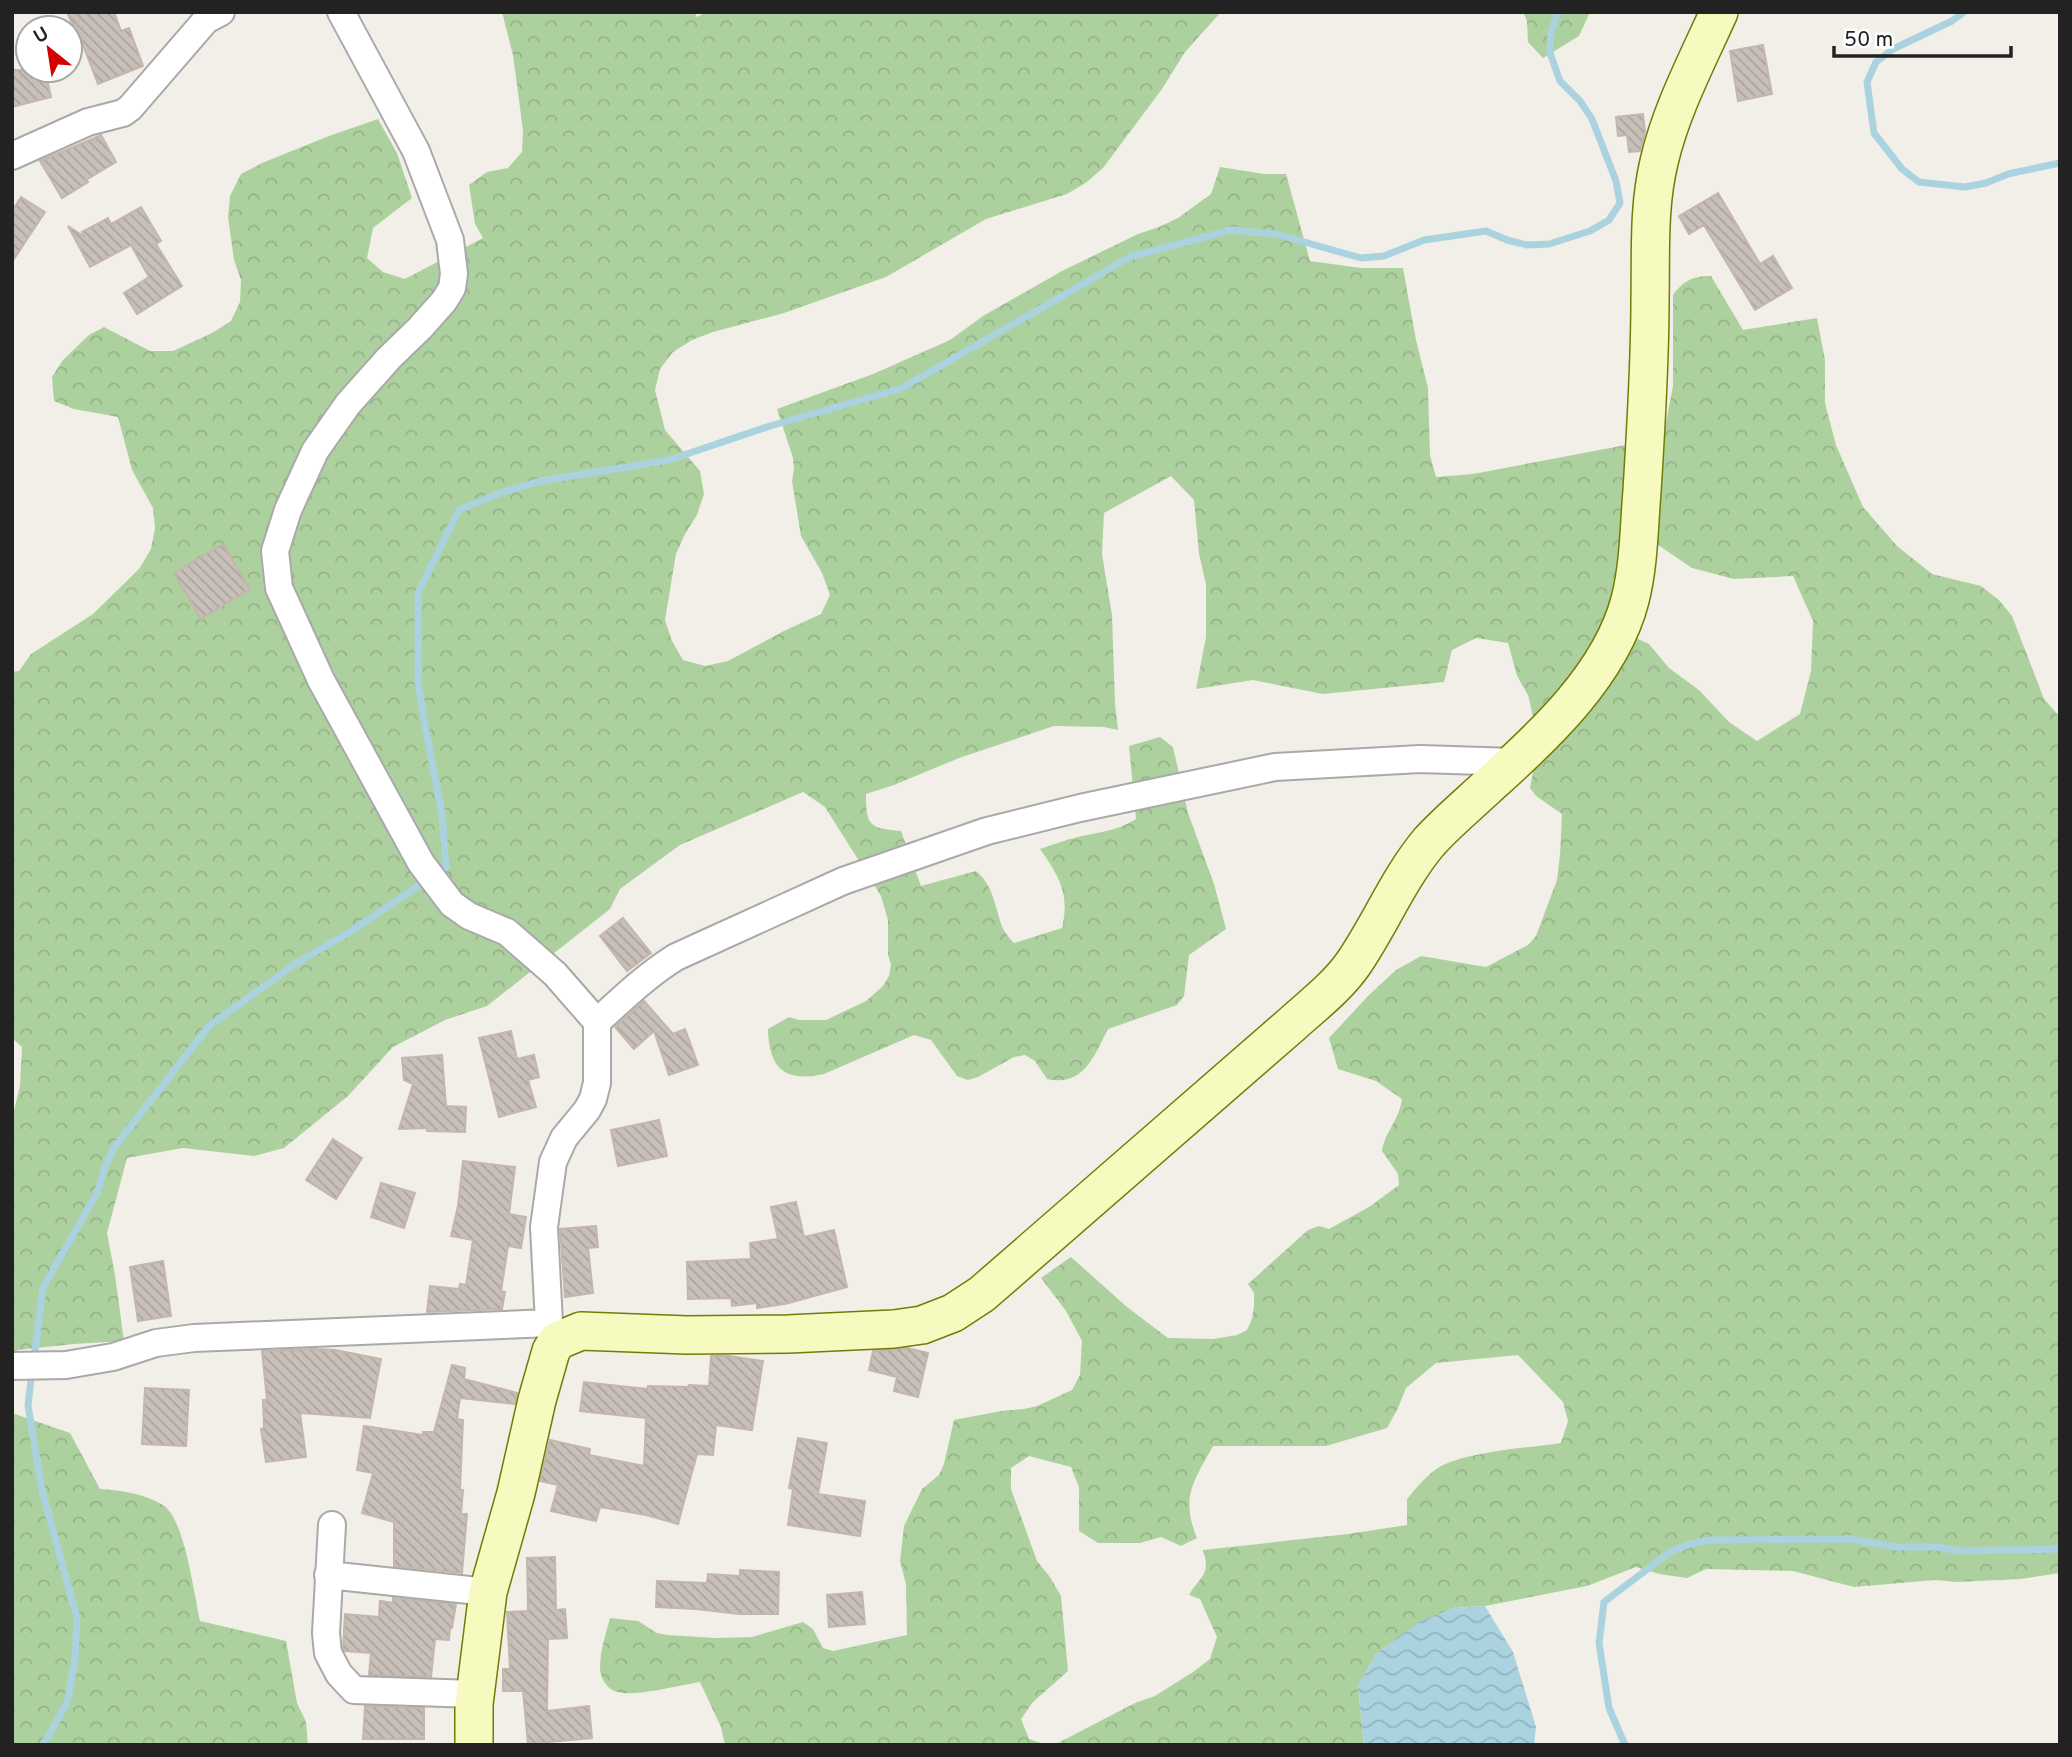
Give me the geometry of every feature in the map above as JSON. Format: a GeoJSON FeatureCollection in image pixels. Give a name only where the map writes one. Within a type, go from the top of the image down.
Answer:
{"type":"FeatureCollection","features":[{"type":"Feature","properties":{"kind":"main road"},"geometry":{"type":"LineString","coordinates":[[474,1745],[475,1694],[488,1592],[516,1493],[551,1351],[553,1332],[687,1335],[894,1329],[922,1325],[953,1313],[982,1294],[1336,984],[1352,966],[1411,864],[1431,840],[1540,738],[1602,662],[1617,635],[1629,603],[1638,551],[1650,360],[1650,228],[1659,163],[1672,122],[1719,12]]}},
{"type":"Feature","properties":{"kind":"street"},"geometry":{"type":"LineString","coordinates":[[12,156],[88,122],[123,113],[206,20],[221,12]]}},
{"type":"Feature","properties":{"kind":"street"},"geometry":{"type":"LineString","coordinates":[[16,1365],[66,1365],[113,1357],[156,1343],[194,1338],[553,1332],[544,1227],[553,1161],[564,1138],[587,1111],[595,1091],[597,1022],[555,974],[507,932],[469,916],[452,904],[421,863],[369,771],[279,588],[275,551],[288,510],[315,452],[348,404],[444,301],[452,288],[454,274],[450,240],[416,151],[341,12]]}},
{"type":"Feature","properties":{"kind":"street"},"geometry":{"type":"LineString","coordinates":[[597,1022],[629,992],[676,957],[843,881],[986,831],[1080,808],[1275,767],[1420,759],[1515,762]]}},
{"type":"Feature","properties":{"kind":"street"},"geometry":{"type":"LineString","coordinates":[[332,1525],[326,1633],[328,1653],[339,1674],[354,1690],[475,1694]]}},
{"type":"Feature","properties":{"kind":"street"},"geometry":{"type":"LineString","coordinates":[[328,1575],[488,1592]]}},
{"type":"Feature","properties":{"kind":"green space"},"geometry":{"type":"Polygon","coordinates":[[[502,12],[694,12],[697,17],[707,12],[1221,12],[1185,52],[1162,89],[1103,168],[1087,182],[1067,194],[986,219],[886,277],[784,313],[713,332],[692,340],[673,352],[660,369],[655,390],[665,430],[700,471],[704,494],[697,515],[676,554],[665,620],[672,641],[683,660],[705,666],[728,661],[821,614],[830,595],[822,573],[801,536],[792,481],[793,458],[777,409],[873,374],[950,340],[983,316],[1062,271],[1178,218],[1211,194],[1220,167],[1264,174],[1286,174],[1310,261],[1361,268],[1403,268],[1428,388],[1430,455],[1436,477],[1473,474],[1663,438],[1673,386],[1673,295],[1689,280],[1711,276],[1743,330],[1817,318],[1825,360],[1825,403],[1836,445],[1863,507],[1897,546],[1932,574],[1981,586],[1999,600],[2012,616],[2044,699],[2060,717],[2060,1573],[2021,1579],[1957,1582],[1935,1580],[1854,1587],[1793,1571],[1706,1569],[1687,1578],[1636,1567],[1587,1586],[1485,1606],[1453,1608],[1382,1649],[1374,1657],[1358,1687],[1364,1745],[1054,1745],[1135,1703],[1155,1696],[1210,1659],[1217,1637],[1200,1599],[1189,1595],[1205,1570],[1203,1550],[1407,1525],[1407,1499],[1428,1476],[1443,1465],[1485,1453],[1561,1443],[1568,1421],[1563,1402],[1518,1355],[1436,1363],[1406,1388],[1387,1428],[1326,1446],[1213,1446],[1195,1480],[1190,1500],[1192,1524],[1197,1538],[1181,1546],[1161,1537],[1140,1543],[1098,1543],[1079,1531],[1079,1487],[1071,1467],[1029,1456],[1011,1468],[1011,1489],[1037,1561],[1061,1596],[1068,1671],[1033,1702],[1021,1719],[1029,1739],[1047,1745],[725,1745],[721,1727],[700,1682],[636,1693],[618,1692],[607,1686],[600,1667],[610,1618],[638,1621],[657,1633],[667,1635],[716,1638],[752,1637],[803,1622],[813,1629],[823,1648],[833,1651],[907,1635],[906,1584],[900,1561],[904,1526],[922,1489],[939,1475],[954,1420],[1037,1406],[1072,1390],[1080,1375],[1082,1341],[1066,1311],[1041,1278],[1071,1257],[1127,1307],[1168,1338],[1214,1339],[1237,1335],[1247,1330],[1254,1306],[1254,1293],[1248,1284],[1308,1230],[1319,1226],[1329,1229],[1369,1207],[1399,1185],[1398,1174],[1382,1151],[1402,1099],[1376,1081],[1338,1069],[1329,1038],[1396,970],[1421,956],[1486,967],[1528,945],[1536,936],[1557,880],[1562,814],[1536,796],[1530,788],[1539,741],[1528,695],[1517,676],[1508,643],[1476,638],[1452,650],[1444,682],[1323,694],[1253,680],[1196,689],[1206,637],[1206,584],[1199,554],[1194,500],[1171,476],[1104,513],[1102,554],[1112,615],[1118,730],[1104,727],[1054,726],[959,758],[866,794],[867,813],[872,824],[882,829],[901,831],[921,886],[976,871],[987,883],[1003,929],[1014,943],[1062,928],[1064,895],[1053,868],[1040,849],[1073,838],[1115,829],[1136,819],[1129,746],[1160,737],[1173,747],[1188,813],[1214,884],[1226,929],[1189,955],[1184,996],[1177,1005],[1108,1029],[1086,1067],[1079,1074],[1060,1080],[1047,1079],[1035,1061],[1025,1055],[1014,1057],[968,1080],[957,1076],[931,1040],[914,1035],[824,1074],[799,1076],[781,1070],[772,1054],[768,1029],[789,1017],[799,1020],[826,1020],[866,1001],[883,986],[891,965],[888,954],[888,920],[881,896],[825,807],[803,792],[680,845],[620,889],[610,909],[487,1006],[445,1020],[393,1047],[348,1096],[284,1148],[254,1156],[183,1148],[127,1158],[107,1233],[124,1341],[17,1350],[12,1380],[12,1119],[20,1086],[22,1047],[12,1038],[12,672],[19,671],[31,654],[93,614],[139,569],[151,549],[155,528],[153,508],[132,470],[118,417],[74,409],[54,401],[52,377],[63,360],[89,335],[104,327],[150,351],[173,351],[231,321],[240,302],[241,280],[234,260],[228,217],[230,196],[241,174],[329,136],[378,119],[397,153],[412,198],[373,228],[367,258],[383,272],[405,279],[483,238],[475,224],[469,185],[487,172],[508,168],[522,152],[523,130],[513,55],[502,12]],[[1626,523],[1607,625],[1649,644],[1669,668],[1699,690],[1729,722],[1757,741],[1800,714],[1811,671],[1813,621],[1793,576],[1734,579],[1692,568],[1626,523]]]}},
{"type":"Feature","properties":{"kind":"green space"},"geometry":{"type":"Polygon","coordinates":[[[1523,12],[1590,12],[1579,36],[1543,58],[1528,42],[1527,21],[1523,12]]]}},
{"type":"Feature","properties":{"kind":"green space"},"geometry":{"type":"Polygon","coordinates":[[[12,1413],[70,1433],[100,1489],[140,1495],[163,1505],[171,1513],[183,1541],[200,1621],[286,1641],[297,1703],[306,1722],[308,1745],[12,1745],[12,1413]]]}},
{"type":"Feature","properties":{"kind":"water"},"geometry":{"type":"Polygon","coordinates":[[[1485,1606],[1513,1652],[1536,1727],[1534,1745],[1364,1745],[1358,1687],[1374,1657],[1419,1622],[1453,1608],[1485,1606]]]}},
{"type":"Feature","properties":{"kind":"building"},"geometry":{"type":"Polygon","coordinates":[[[67,12],[114,12],[121,31],[129,28],[143,66],[98,84],[84,48],[84,14],[67,12]]]}},
{"type":"Feature","properties":{"kind":"building"},"geometry":{"type":"Polygon","coordinates":[[[1763,45],[1772,94],[1738,101],[1730,51],[1763,45]]]}},
{"type":"Feature","properties":{"kind":"building"},"geometry":{"type":"Polygon","coordinates":[[[12,70],[14,84],[48,84],[51,97],[12,107],[12,70]]]}},
{"type":"Feature","properties":{"kind":"building"},"geometry":{"type":"Polygon","coordinates":[[[1643,114],[1645,132],[1640,151],[1629,152],[1627,135],[1618,136],[1616,117],[1643,114]]]}},
{"type":"Feature","properties":{"kind":"building"},"geometry":{"type":"Polygon","coordinates":[[[101,135],[116,162],[62,198],[40,161],[101,135]]]}},
{"type":"Feature","properties":{"kind":"building"},"geometry":{"type":"Polygon","coordinates":[[[1718,193],[1760,264],[1773,256],[1792,288],[1755,310],[1704,225],[1689,234],[1679,216],[1718,193]]]}},
{"type":"Feature","properties":{"kind":"building"},"geometry":{"type":"Polygon","coordinates":[[[21,197],[45,212],[12,262],[12,211],[21,197]]]}},
{"type":"Feature","properties":{"kind":"building"},"geometry":{"type":"Polygon","coordinates":[[[141,207],[161,241],[156,244],[182,286],[137,314],[124,293],[149,277],[131,245],[90,267],[68,226],[85,237],[82,232],[108,218],[111,224],[141,207]]]}},
{"type":"Feature","properties":{"kind":"building"},"geometry":{"type":"Polygon","coordinates":[[[223,544],[250,589],[201,619],[174,573],[223,544]]]}},
{"type":"Feature","properties":{"kind":"building"},"geometry":{"type":"Polygon","coordinates":[[[623,918],[651,953],[627,971],[600,936],[623,918]]]}},
{"type":"Feature","properties":{"kind":"building"},"geometry":{"type":"Polygon","coordinates":[[[644,1001],[673,1034],[685,1029],[698,1065],[669,1075],[654,1031],[634,1049],[615,1027],[644,1001]]]}},
{"type":"Feature","properties":{"kind":"building"},"geometry":{"type":"Polygon","coordinates":[[[511,1031],[517,1059],[534,1055],[539,1077],[528,1080],[536,1107],[499,1117],[479,1038],[511,1031]]]}},
{"type":"Feature","properties":{"kind":"building"},"geometry":{"type":"Polygon","coordinates":[[[442,1055],[446,1106],[466,1107],[465,1132],[427,1131],[427,1128],[399,1129],[413,1084],[404,1080],[402,1058],[442,1055]]]}},
{"type":"Feature","properties":{"kind":"building"},"geometry":{"type":"Polygon","coordinates":[[[659,1120],[667,1156],[618,1166],[611,1130],[659,1120]]]}},
{"type":"Feature","properties":{"kind":"building"},"geometry":{"type":"Polygon","coordinates":[[[333,1139],[362,1158],[336,1199],[306,1180],[333,1139]]]}},
{"type":"Feature","properties":{"kind":"building"},"geometry":{"type":"Polygon","coordinates":[[[463,1161],[515,1167],[509,1214],[526,1217],[521,1248],[508,1246],[501,1291],[505,1292],[502,1309],[427,1312],[430,1286],[459,1289],[460,1284],[466,1285],[473,1240],[451,1236],[458,1206],[463,1161]]]}},
{"type":"Feature","properties":{"kind":"building"},"geometry":{"type":"Polygon","coordinates":[[[381,1183],[415,1193],[404,1228],[371,1217],[381,1183]]]}},
{"type":"Feature","properties":{"kind":"building"},"geometry":{"type":"Polygon","coordinates":[[[796,1202],[804,1237],[834,1230],[847,1287],[785,1304],[757,1308],[757,1303],[732,1306],[731,1298],[688,1299],[687,1262],[751,1259],[750,1243],[778,1239],[771,1207],[796,1202]]]}},
{"type":"Feature","properties":{"kind":"building"},"geometry":{"type":"Polygon","coordinates":[[[596,1226],[598,1247],[588,1248],[593,1293],[565,1297],[560,1229],[596,1226]]]}},
{"type":"Feature","properties":{"kind":"building"},"geometry":{"type":"Polygon","coordinates":[[[163,1261],[171,1316],[138,1321],[130,1267],[163,1261]]]}},
{"type":"Feature","properties":{"kind":"building"},"geometry":{"type":"Polygon","coordinates":[[[907,1348],[928,1353],[918,1397],[894,1391],[897,1377],[869,1370],[873,1351],[907,1348]]]}},
{"type":"Feature","properties":{"kind":"building"},"geometry":{"type":"Polygon","coordinates":[[[335,1350],[381,1359],[370,1418],[300,1413],[306,1457],[266,1462],[261,1429],[264,1428],[263,1400],[267,1400],[262,1351],[335,1350]]]}},
{"type":"Feature","properties":{"kind":"building"},"geometry":{"type":"Polygon","coordinates":[[[711,1356],[763,1361],[752,1430],[716,1425],[713,1455],[697,1454],[678,1524],[600,1507],[596,1521],[551,1511],[558,1485],[540,1481],[550,1440],[590,1449],[589,1455],[644,1466],[646,1418],[580,1411],[584,1382],[647,1389],[648,1386],[709,1386],[711,1356]]]}},
{"type":"Feature","properties":{"kind":"building"},"geometry":{"type":"Polygon","coordinates":[[[452,1365],[465,1368],[464,1379],[517,1393],[515,1404],[460,1398],[457,1419],[463,1420],[461,1514],[467,1514],[462,1573],[394,1566],[394,1522],[362,1513],[373,1473],[357,1470],[364,1426],[423,1435],[423,1432],[434,1432],[452,1365]]]}},
{"type":"Feature","properties":{"kind":"building"},"geometry":{"type":"Polygon","coordinates":[[[145,1388],[189,1390],[186,1446],[142,1444],[145,1388]]]}},
{"type":"Feature","properties":{"kind":"building"},"geometry":{"type":"Polygon","coordinates":[[[798,1438],[827,1443],[818,1494],[865,1501],[860,1536],[788,1525],[793,1489],[789,1488],[798,1438]]]}},
{"type":"Feature","properties":{"kind":"building"},"geometry":{"type":"Polygon","coordinates":[[[555,1557],[556,1610],[565,1609],[567,1638],[548,1639],[547,1711],[589,1706],[592,1738],[528,1744],[523,1691],[503,1691],[503,1669],[510,1669],[507,1612],[528,1611],[527,1558],[555,1557]]]}},
{"type":"Feature","properties":{"kind":"building"},"geometry":{"type":"Polygon","coordinates":[[[740,1570],[779,1572],[778,1614],[739,1614],[656,1607],[657,1581],[707,1583],[708,1574],[740,1576],[740,1570]]]}},
{"type":"Feature","properties":{"kind":"building"},"geometry":{"type":"Polygon","coordinates":[[[862,1592],[865,1624],[829,1627],[827,1595],[862,1592]]]}},
{"type":"Feature","properties":{"kind":"building"},"geometry":{"type":"Polygon","coordinates":[[[393,1598],[456,1604],[449,1640],[435,1639],[431,1677],[369,1675],[371,1653],[345,1651],[343,1648],[345,1614],[379,1617],[380,1601],[393,1603],[393,1598]]]}},
{"type":"Feature","properties":{"kind":"building"},"geometry":{"type":"Polygon","coordinates":[[[365,1706],[424,1708],[424,1739],[363,1739],[365,1706]]]}},
{"type":"Feature","properties":{"kind":"waterway"},"geometry":{"type":"LineString","coordinates":[[437,874],[446,868],[442,814],[418,681],[418,593],[459,510],[500,493],[541,481],[669,460],[770,426],[900,389],[1130,257],[1231,230],[1276,234],[1361,258],[1384,256],[1424,240],[1486,231],[1527,245],[1549,244],[1590,231],[1609,220],[1620,203],[1616,181],[1592,119],[1580,101],[1560,81],[1550,53],[1551,32],[1558,12]]}},
{"type":"Feature","properties":{"kind":"waterway"},"geometry":{"type":"LineString","coordinates":[[1964,12],[1952,21],[1893,49],[1876,62],[1867,82],[1874,133],[1902,169],[1919,182],[1965,187],[2060,163]]}},
{"type":"Feature","properties":{"kind":"waterway"},"geometry":{"type":"LineString","coordinates":[[34,1359],[43,1288],[98,1191],[113,1149],[209,1026],[295,964],[350,932],[427,880]]}},
{"type":"Feature","properties":{"kind":"waterway"},"geometry":{"type":"LineString","coordinates":[[32,1371],[28,1406],[42,1490],[77,1618],[75,1660],[67,1703],[43,1745]]}},
{"type":"Feature","properties":{"kind":"waterway"},"geometry":{"type":"LineString","coordinates":[[1625,1745],[1609,1708],[1599,1643],[1604,1602],[1670,1552],[1709,1540],[1851,1539],[1895,1547],[1937,1547],[1960,1551],[2060,1549]]}}]}
